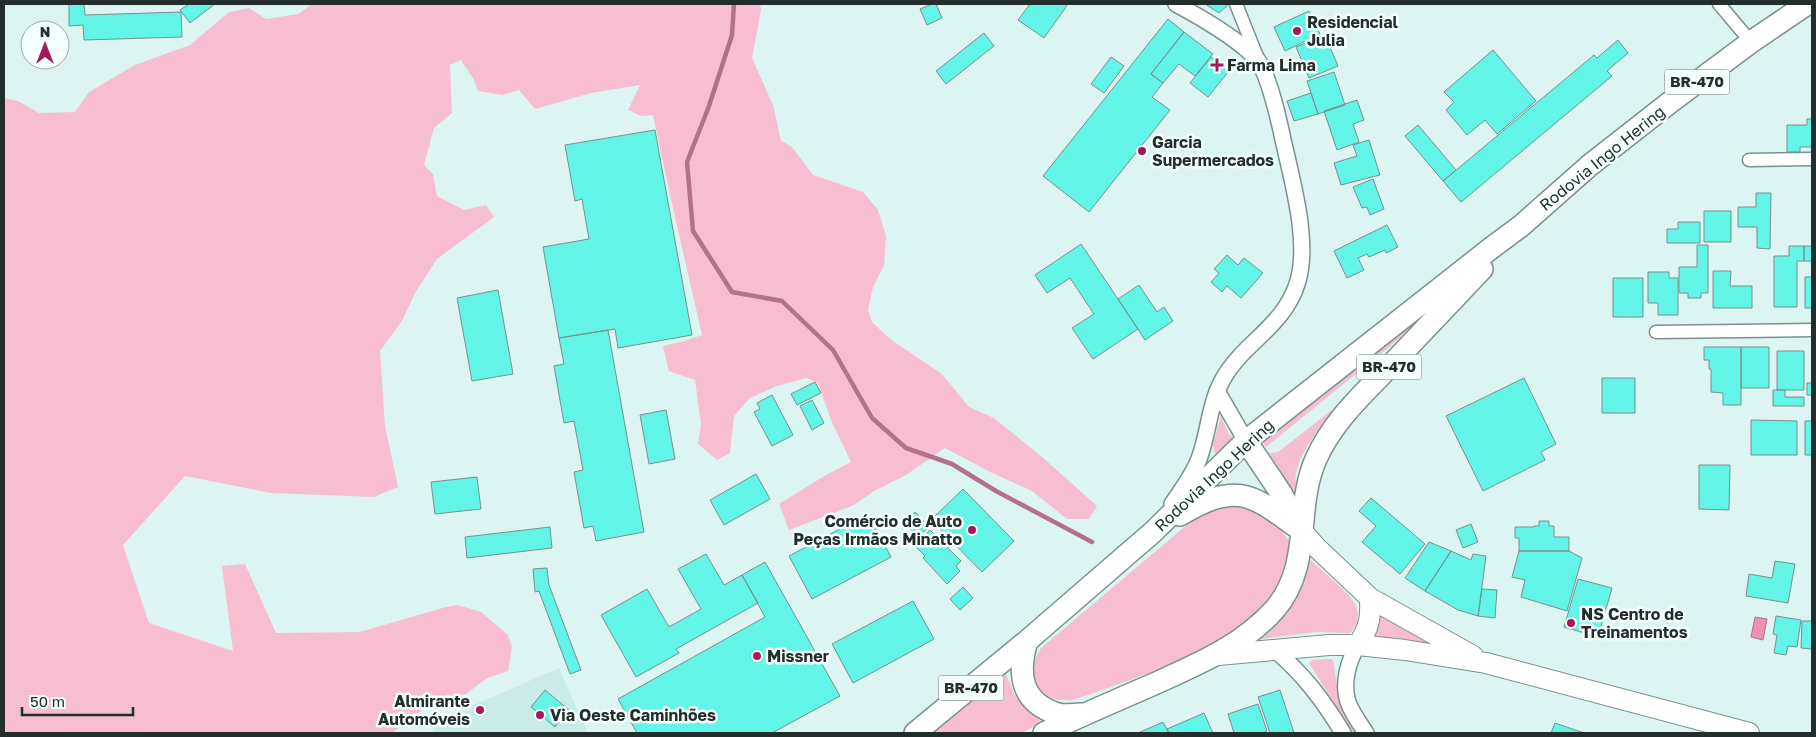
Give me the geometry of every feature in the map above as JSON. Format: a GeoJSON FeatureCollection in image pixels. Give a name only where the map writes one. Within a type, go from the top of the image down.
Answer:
{"type":"FeatureCollection","features":[{"type":"Feature","properties":{"kind":"highway","name":"Rodovia Ingo Hering"},"geometry":{"type":"LineString","coordinates":[[915,733],[1027,641],[1153,532],[1246,441],[1521,226],[1590,164],[1751,42],[1807,4]]}},
{"type":"Feature","properties":{"kind":"highway","name":"Rodovia Ingo Hering"},"geometry":{"type":"LineString","coordinates":[[1044,733],[1218,655],[1250,632],[1275,609],[1283,598],[1296,569],[1301,547],[1306,492],[1315,461],[1325,440],[1348,410],[1497,254],[1521,226]]}},
{"type":"Feature","properties":{"kind":"highway"},"geometry":{"type":"LineString","coordinates":[[1246,441],[1281,493],[1302,531]]}},
{"type":"Feature","properties":{"kind":"highway"},"geometry":{"type":"LineString","coordinates":[[1153,532],[1192,508],[1214,497],[1227,494],[1249,497],[1264,504],[1302,531]]}},
{"type":"Feature","properties":{"kind":"highway"},"geometry":{"type":"LineString","coordinates":[[1027,641],[1021,659],[1022,675],[1027,691],[1036,703],[1059,714],[1087,714]]}},
{"type":"Feature","properties":{"kind":"main road"},"geometry":{"type":"LineString","coordinates":[[1302,531],[1317,548],[1370,598],[1486,663]]}},
{"type":"Feature","properties":{"kind":"main road"},"geometry":{"type":"LineString","coordinates":[[1358,645],[1366,633],[1371,616],[1370,598]]}},
{"type":"Feature","properties":{"kind":"main road"},"geometry":{"type":"LineString","coordinates":[[1218,655],[1329,645],[1358,645],[1405,650],[1486,663],[1749,733]]}},
{"type":"Feature","properties":{"kind":"street"},"geometry":{"type":"LineString","coordinates":[[1176,4],[1222,31],[1258,59]]}},
{"type":"Feature","properties":{"kind":"street"},"geometry":{"type":"LineString","coordinates":[[1153,532],[1192,475],[1200,457],[1217,391],[1224,377],[1279,317],[1297,285],[1301,269],[1299,217],[1277,113],[1267,82],[1236,4]]}},
{"type":"Feature","properties":{"kind":"street"},"geometry":{"type":"LineString","coordinates":[[1719,4],[1751,42]]}},
{"type":"Feature","properties":{"kind":"street"},"geometry":{"type":"LineString","coordinates":[[1749,160],[1812,159]]}},
{"type":"Feature","properties":{"kind":"street"},"geometry":{"type":"LineString","coordinates":[[1656,332],[1812,330]]}},
{"type":"Feature","properties":{"kind":"street"},"geometry":{"type":"LineString","coordinates":[[1217,391],[1246,441]]}},
{"type":"Feature","properties":{"kind":"street"},"geometry":{"type":"LineString","coordinates":[[1358,645],[1347,674],[1346,688],[1348,702],[1366,733]]}},
{"type":"Feature","properties":{"kind":"street"},"geometry":{"type":"LineString","coordinates":[[1275,650],[1297,669],[1314,688],[1342,733]]}},
{"type":"Feature","properties":{"kind":"shaded area"},"geometry":{"type":"Polygon","coordinates":[[[312,4],[760,4],[761,10],[752,58],[773,105],[781,141],[792,147],[813,175],[863,192],[878,210],[886,236],[884,266],[873,287],[868,310],[872,322],[890,339],[942,374],[969,407],[994,418],[1042,457],[1097,506],[1089,519],[1067,519],[1032,491],[990,472],[945,448],[906,475],[874,491],[854,505],[789,530],[779,504],[851,462],[831,420],[818,383],[806,378],[777,386],[750,398],[734,416],[730,453],[717,460],[698,444],[701,424],[695,380],[669,371],[663,346],[702,335],[653,115],[641,116],[628,110],[640,85],[591,93],[535,109],[519,90],[502,95],[478,91],[474,80],[461,60],[450,65],[452,113],[434,128],[424,165],[433,174],[437,196],[464,210],[486,205],[494,217],[437,259],[415,293],[402,321],[380,351],[385,426],[398,487],[374,497],[271,493],[185,476],[123,545],[149,623],[233,651],[222,566],[245,564],[276,633],[360,632],[458,605],[481,612],[508,635],[512,647],[508,671],[487,678],[466,694],[430,704],[392,733],[4,733],[4,98],[18,101],[39,113],[75,112],[89,92],[135,65],[190,45],[229,12],[249,8],[266,19],[298,14],[312,4]]]}},
{"type":"Feature","properties":{"kind":"shaded area"},"geometry":{"type":"Polygon","coordinates":[[[1429,307],[1400,338],[1266,447],[1262,442],[1429,307]]]}},
{"type":"Feature","properties":{"kind":"shaded area"},"geometry":{"type":"Polygon","coordinates":[[[1337,406],[1303,455],[1296,473],[1296,493],[1263,454],[1278,452],[1337,406]]]}},
{"type":"Feature","properties":{"kind":"shaded area"},"geometry":{"type":"Polygon","coordinates":[[[1221,416],[1228,433],[1234,439],[1215,455],[1213,444],[1221,416]]]}},
{"type":"Feature","properties":{"kind":"shaded area"},"geometry":{"type":"Polygon","coordinates":[[[1234,504],[1252,508],[1281,529],[1289,541],[1291,556],[1276,592],[1260,614],[1211,650],[1072,700],[1058,700],[1043,695],[1037,686],[1033,672],[1033,663],[1041,648],[1195,518],[1206,511],[1234,504]]]}},
{"type":"Feature","properties":{"kind":"shaded area"},"geometry":{"type":"Polygon","coordinates":[[[1310,560],[1341,588],[1355,604],[1358,616],[1353,630],[1350,633],[1316,632],[1260,639],[1281,617],[1302,582],[1310,560]]]}},
{"type":"Feature","properties":{"kind":"shaded area"},"geometry":{"type":"Polygon","coordinates":[[[1376,611],[1450,651],[1405,639],[1373,637],[1376,611]]]}},
{"type":"Feature","properties":{"kind":"shaded area"},"geometry":{"type":"Polygon","coordinates":[[[1755,617],[1767,619],[1763,640],[1751,637],[1755,617]]]}},
{"type":"Feature","properties":{"kind":"shaded area"},"geometry":{"type":"Polygon","coordinates":[[[1331,659],[1334,665],[1341,701],[1358,733],[1353,733],[1309,663],[1312,660],[1331,659]]]}},
{"type":"Feature","properties":{"kind":"shaded area","name":"Via Oeste Caminhões"},"geometry":{"type":"Polygon","coordinates":[[[559,668],[588,733],[435,733],[430,724],[559,668]]]}},
{"type":"Feature","properties":{"kind":"shaded area"},"geometry":{"type":"Polygon","coordinates":[[[1006,674],[1015,696],[1042,723],[1021,733],[926,733],[1006,674]]]}},
{"type":"Feature","properties":{"kind":"building"},"geometry":{"type":"Polygon","coordinates":[[[69,4],[84,4],[85,15],[181,12],[182,37],[84,40],[83,25],[70,26],[69,4]]]}},
{"type":"Feature","properties":{"kind":"building"},"geometry":{"type":"Polygon","coordinates":[[[189,4],[215,4],[190,23],[180,10],[189,4]]]}},
{"type":"Feature","properties":{"kind":"building"},"geometry":{"type":"Polygon","coordinates":[[[936,4],[942,18],[927,25],[920,9],[936,4]]]}},
{"type":"Feature","properties":{"kind":"building"},"geometry":{"type":"Polygon","coordinates":[[[1030,4],[1068,4],[1044,38],[1018,20],[1030,4]]]}},
{"type":"Feature","properties":{"kind":"building"},"geometry":{"type":"Polygon","coordinates":[[[1205,4],[1229,4],[1219,13],[1205,4]]]}},
{"type":"Feature","properties":{"kind":"building","name":"Residencial Julia"},"geometry":{"type":"Polygon","coordinates":[[[1309,11],[1320,34],[1285,51],[1274,27],[1309,11]]]}},
{"type":"Feature","properties":{"kind":"building"},"geometry":{"type":"Polygon","coordinates":[[[1168,19],[1184,32],[1151,74],[1163,83],[1152,97],[1170,110],[1089,212],[1043,176],[1168,19]]]}},
{"type":"Feature","properties":{"kind":"building"},"geometry":{"type":"Polygon","coordinates":[[[1184,32],[1213,54],[1195,76],[1179,64],[1163,83],[1151,74],[1184,32]]]}},
{"type":"Feature","properties":{"kind":"building"},"geometry":{"type":"Polygon","coordinates":[[[984,33],[994,46],[946,84],[936,71],[984,33]]]}},
{"type":"Feature","properties":{"kind":"building"},"geometry":{"type":"Polygon","coordinates":[[[1325,35],[1338,66],[1309,78],[1296,47],[1325,35]]]}},
{"type":"Feature","properties":{"kind":"building"},"geometry":{"type":"Polygon","coordinates":[[[1618,40],[1628,53],[1607,71],[1612,76],[1461,202],[1443,181],[1594,55],[1597,58],[1618,40]]]}},
{"type":"Feature","properties":{"kind":"building"},"geometry":{"type":"Polygon","coordinates":[[[1493,50],[1536,101],[1497,134],[1485,120],[1467,135],[1446,110],[1454,102],[1444,92],[1493,50]]]}},
{"type":"Feature","properties":{"kind":"building"},"geometry":{"type":"Polygon","coordinates":[[[1111,57],[1124,66],[1104,93],[1091,84],[1111,57]]]}},
{"type":"Feature","properties":{"kind":"building"},"geometry":{"type":"Polygon","coordinates":[[[1211,57],[1229,71],[1208,97],[1190,83],[1211,57]]]}},
{"type":"Feature","properties":{"kind":"building"},"geometry":{"type":"Polygon","coordinates":[[[1334,72],[1345,105],[1318,114],[1307,81],[1334,72]]]}},
{"type":"Feature","properties":{"kind":"building"},"geometry":{"type":"Polygon","coordinates":[[[1311,93],[1318,114],[1294,121],[1287,101],[1311,93]]]}},
{"type":"Feature","properties":{"kind":"building"},"geometry":{"type":"Polygon","coordinates":[[[1357,100],[1364,120],[1353,124],[1359,142],[1337,150],[1324,111],[1357,100]]]}},
{"type":"Feature","properties":{"kind":"building"},"geometry":{"type":"Polygon","coordinates":[[[1807,119],[1812,119],[1812,147],[1800,147],[1800,152],[1787,152],[1787,125],[1807,125],[1807,119]]]}},
{"type":"Feature","properties":{"kind":"building"},"geometry":{"type":"Polygon","coordinates":[[[1418,125],[1456,170],[1443,181],[1405,136],[1418,125]]]}},
{"type":"Feature","properties":{"kind":"building"},"geometry":{"type":"Polygon","coordinates":[[[655,130],[692,335],[618,348],[615,329],[559,338],[543,247],[589,239],[582,199],[575,201],[565,145],[655,130]]]}},
{"type":"Feature","properties":{"kind":"building"},"geometry":{"type":"Polygon","coordinates":[[[1369,140],[1380,175],[1341,185],[1334,163],[1357,156],[1353,145],[1369,140]]]}},
{"type":"Feature","properties":{"kind":"building"},"geometry":{"type":"Polygon","coordinates":[[[1373,179],[1384,209],[1370,215],[1367,207],[1362,208],[1353,187],[1373,179]]]}},
{"type":"Feature","properties":{"kind":"building"},"geometry":{"type":"Polygon","coordinates":[[[1756,193],[1771,193],[1770,249],[1757,248],[1757,227],[1738,227],[1738,207],[1756,207],[1756,193]]]}},
{"type":"Feature","properties":{"kind":"building"},"geometry":{"type":"Polygon","coordinates":[[[1704,211],[1731,211],[1731,242],[1704,242],[1704,211]]]}},
{"type":"Feature","properties":{"kind":"building"},"geometry":{"type":"Polygon","coordinates":[[[1678,222],[1700,222],[1700,243],[1667,243],[1667,229],[1678,229],[1678,222]]]}},
{"type":"Feature","properties":{"kind":"building"},"geometry":{"type":"Polygon","coordinates":[[[1387,225],[1398,247],[1386,253],[1385,250],[1369,257],[1367,254],[1358,258],[1364,270],[1347,278],[1334,251],[1387,225]]]}},
{"type":"Feature","properties":{"kind":"building"},"geometry":{"type":"Polygon","coordinates":[[[1081,244],[1138,329],[1093,359],[1072,328],[1094,314],[1070,278],[1047,293],[1035,275],[1081,244]]]}},
{"type":"Feature","properties":{"kind":"building"},"geometry":{"type":"Polygon","coordinates":[[[1697,245],[1708,245],[1708,293],[1701,293],[1701,298],[1688,298],[1688,293],[1679,293],[1679,267],[1697,267],[1697,245]]]}},
{"type":"Feature","properties":{"kind":"building"},"geometry":{"type":"Polygon","coordinates":[[[1789,246],[1804,246],[1804,261],[1797,261],[1797,307],[1774,307],[1774,256],[1789,256],[1789,246]]]}},
{"type":"Feature","properties":{"kind":"building"},"geometry":{"type":"Polygon","coordinates":[[[1804,246],[1812,246],[1812,261],[1804,261],[1804,246]]]}},
{"type":"Feature","properties":{"kind":"building"},"geometry":{"type":"Polygon","coordinates":[[[1227,255],[1238,265],[1244,258],[1263,273],[1241,298],[1227,286],[1222,292],[1211,282],[1219,273],[1214,269],[1227,255]]]}},
{"type":"Feature","properties":{"kind":"building"},"geometry":{"type":"Polygon","coordinates":[[[1713,271],[1731,271],[1730,286],[1752,286],[1752,308],[1713,308],[1713,271]]]}},
{"type":"Feature","properties":{"kind":"building"},"geometry":{"type":"Polygon","coordinates":[[[1648,272],[1669,272],[1669,278],[1678,278],[1678,315],[1658,315],[1658,303],[1648,303],[1648,272]]]}},
{"type":"Feature","properties":{"kind":"building"},"geometry":{"type":"Polygon","coordinates":[[[1805,277],[1812,277],[1812,308],[1805,308],[1805,277]]]}},
{"type":"Feature","properties":{"kind":"building"},"geometry":{"type":"Polygon","coordinates":[[[1613,278],[1643,278],[1643,317],[1613,317],[1613,278]]]}},
{"type":"Feature","properties":{"kind":"building"},"geometry":{"type":"Polygon","coordinates":[[[1139,285],[1157,312],[1164,307],[1173,321],[1145,340],[1118,299],[1139,285]]]}},
{"type":"Feature","properties":{"kind":"building"},"geometry":{"type":"Polygon","coordinates":[[[498,290],[513,374],[472,381],[457,298],[498,290]]]}},
{"type":"Feature","properties":{"kind":"building"},"geometry":{"type":"Polygon","coordinates":[[[608,330],[644,532],[596,541],[593,526],[584,528],[574,472],[583,470],[574,421],[564,423],[554,366],[564,364],[559,338],[608,330]]]}},
{"type":"Feature","properties":{"kind":"building"},"geometry":{"type":"Polygon","coordinates":[[[1704,347],[1741,347],[1741,405],[1723,405],[1723,393],[1711,392],[1711,369],[1709,369],[1709,360],[1704,360],[1704,347]]]}},
{"type":"Feature","properties":{"kind":"building"},"geometry":{"type":"Polygon","coordinates":[[[1741,347],[1769,347],[1769,388],[1741,388],[1741,347]]]}},
{"type":"Feature","properties":{"kind":"building"},"geometry":{"type":"Polygon","coordinates":[[[1777,351],[1804,351],[1804,390],[1777,390],[1777,351]]]}},
{"type":"Feature","properties":{"kind":"building"},"geometry":{"type":"Polygon","coordinates":[[[1524,378],[1556,444],[1541,452],[1545,460],[1483,491],[1446,416],[1524,378]]]}},
{"type":"Feature","properties":{"kind":"building"},"geometry":{"type":"Polygon","coordinates":[[[1602,378],[1635,378],[1635,413],[1602,413],[1602,378]]]}},
{"type":"Feature","properties":{"kind":"building"},"geometry":{"type":"Polygon","coordinates":[[[815,382],[821,393],[797,405],[791,394],[815,382]]]}},
{"type":"Feature","properties":{"kind":"building"},"geometry":{"type":"Polygon","coordinates":[[[1807,383],[1812,383],[1812,395],[1807,395],[1807,383]]]}},
{"type":"Feature","properties":{"kind":"building"},"geometry":{"type":"Polygon","coordinates":[[[1773,390],[1785,390],[1785,397],[1804,397],[1804,406],[1773,406],[1773,390]]]}},
{"type":"Feature","properties":{"kind":"building"},"geometry":{"type":"Polygon","coordinates":[[[772,395],[793,435],[772,446],[754,412],[760,409],[757,403],[772,395]]]}},
{"type":"Feature","properties":{"kind":"building"},"geometry":{"type":"Polygon","coordinates":[[[812,400],[824,423],[812,430],[800,406],[812,400]]]}},
{"type":"Feature","properties":{"kind":"building"},"geometry":{"type":"Polygon","coordinates":[[[666,410],[675,459],[649,464],[640,415],[666,410]]]}},
{"type":"Feature","properties":{"kind":"building"},"geometry":{"type":"Polygon","coordinates":[[[1751,420],[1797,421],[1797,455],[1751,455],[1751,420]]]}},
{"type":"Feature","properties":{"kind":"building"},"geometry":{"type":"Polygon","coordinates":[[[1805,421],[1812,421],[1812,455],[1805,455],[1805,421]]]}},
{"type":"Feature","properties":{"kind":"building"},"geometry":{"type":"Polygon","coordinates":[[[1699,465],[1730,465],[1729,510],[1699,509],[1699,465]]]}},
{"type":"Feature","properties":{"kind":"building"},"geometry":{"type":"Polygon","coordinates":[[[756,474],[770,499],[724,525],[710,500],[756,474]]]}},
{"type":"Feature","properties":{"kind":"building"},"geometry":{"type":"Polygon","coordinates":[[[477,477],[481,509],[435,514],[431,482],[477,477]]]}},
{"type":"Feature","properties":{"kind":"building","name":"Comércio de Auto Peças Irmãos Minatto"},"geometry":{"type":"Polygon","coordinates":[[[963,489],[1014,541],[982,572],[931,520],[963,489]]]}},
{"type":"Feature","properties":{"kind":"building"},"geometry":{"type":"Polygon","coordinates":[[[1371,498],[1425,544],[1400,574],[1362,542],[1376,526],[1359,511],[1371,498]]]}},
{"type":"Feature","properties":{"kind":"building"},"geometry":{"type":"Polygon","coordinates":[[[915,512],[929,527],[918,537],[904,522],[915,512]]]}},
{"type":"Feature","properties":{"kind":"building"},"geometry":{"type":"Polygon","coordinates":[[[868,514],[891,557],[812,599],[789,556],[868,514]]]}},
{"type":"Feature","properties":{"kind":"building"},"geometry":{"type":"Polygon","coordinates":[[[1539,521],[1549,521],[1549,526],[1554,526],[1554,537],[1569,537],[1569,551],[1519,551],[1519,538],[1515,538],[1515,527],[1539,526],[1539,521]]]}},
{"type":"Feature","properties":{"kind":"building"},"geometry":{"type":"Polygon","coordinates":[[[1471,524],[1478,542],[1463,548],[1456,530],[1471,524]]]}},
{"type":"Feature","properties":{"kind":"building"},"geometry":{"type":"Polygon","coordinates":[[[550,527],[552,548],[467,558],[465,537],[550,527]]]}},
{"type":"Feature","properties":{"kind":"building"},"geometry":{"type":"Polygon","coordinates":[[[930,530],[961,561],[956,566],[960,571],[947,584],[923,558],[925,556],[914,545],[930,530]]]}},
{"type":"Feature","properties":{"kind":"building"},"geometry":{"type":"Polygon","coordinates":[[[1429,542],[1451,551],[1425,591],[1405,578],[1429,542]]]}},
{"type":"Feature","properties":{"kind":"building"},"geometry":{"type":"Polygon","coordinates":[[[1451,551],[1471,560],[1473,554],[1486,556],[1478,616],[1458,610],[1425,591],[1451,551]]]}},
{"type":"Feature","properties":{"kind":"building"},"geometry":{"type":"Polygon","coordinates":[[[1519,551],[1569,551],[1582,558],[1567,611],[1521,597],[1525,580],[1512,577],[1519,551]]]}},
{"type":"Feature","properties":{"kind":"building"},"geometry":{"type":"Polygon","coordinates":[[[706,554],[724,585],[742,575],[758,603],[676,649],[679,653],[636,677],[601,615],[647,589],[669,627],[701,609],[678,569],[706,554]]]}},
{"type":"Feature","properties":{"kind":"building"},"geometry":{"type":"Polygon","coordinates":[[[1775,561],[1795,564],[1788,603],[1746,596],[1749,574],[1772,578],[1775,561]]]}},
{"type":"Feature","properties":{"kind":"building","name":"Missner"},"geometry":{"type":"Polygon","coordinates":[[[765,562],[840,696],[772,733],[637,733],[618,699],[765,617],[742,575],[765,562]]]}},
{"type":"Feature","properties":{"kind":"building"},"geometry":{"type":"Polygon","coordinates":[[[547,568],[549,585],[581,670],[570,674],[539,591],[535,592],[533,569],[547,568]]]}},
{"type":"Feature","properties":{"kind":"building"},"geometry":{"type":"Polygon","coordinates":[[[1578,579],[1612,588],[1598,637],[1564,627],[1578,579]]]}},
{"type":"Feature","properties":{"kind":"building"},"geometry":{"type":"Polygon","coordinates":[[[963,587],[973,598],[960,610],[950,599],[963,587]]]}},
{"type":"Feature","properties":{"kind":"building"},"geometry":{"type":"Polygon","coordinates":[[[1482,589],[1497,590],[1495,618],[1478,616],[1482,589]]]}},
{"type":"Feature","properties":{"kind":"building"},"geometry":{"type":"Polygon","coordinates":[[[913,601],[934,639],[853,683],[832,644],[913,601]]]}},
{"type":"Feature","properties":{"kind":"building"},"geometry":{"type":"Polygon","coordinates":[[[1776,616],[1801,620],[1797,647],[1788,646],[1786,655],[1774,653],[1777,635],[1773,634],[1776,616]]]}},
{"type":"Feature","properties":{"kind":"building"},"geometry":{"type":"Polygon","coordinates":[[[1802,621],[1812,621],[1812,649],[1801,648],[1802,621]]]}},
{"type":"Feature","properties":{"kind":"building"},"geometry":{"type":"Polygon","coordinates":[[[545,690],[569,710],[555,727],[531,707],[545,690]]]}},
{"type":"Feature","properties":{"kind":"building"},"geometry":{"type":"Polygon","coordinates":[[[1280,690],[1294,733],[1270,733],[1258,697],[1280,690]]]}},
{"type":"Feature","properties":{"kind":"building"},"geometry":{"type":"Polygon","coordinates":[[[1258,704],[1267,731],[1262,733],[1234,733],[1228,714],[1258,704]]]}},
{"type":"Feature","properties":{"kind":"building"},"geometry":{"type":"Polygon","coordinates":[[[1204,713],[1213,733],[1169,733],[1167,729],[1204,713]]]}},
{"type":"Feature","properties":{"kind":"building"},"geometry":{"type":"Polygon","coordinates":[[[1163,722],[1169,733],[1138,733],[1163,722]]]}},
{"type":"Feature","properties":{"kind":"building"},"geometry":{"type":"Polygon","coordinates":[[[1555,723],[1584,733],[1551,733],[1555,723]]]}},
{"type":"Feature","properties":{"kind":"waterway"},"geometry":{"type":"LineString","coordinates":[[734,4],[732,35],[709,106],[687,162],[693,231],[732,292],[782,301],[833,350],[872,418],[906,448],[952,464],[996,491],[1092,542]]}},
{"type":"Feature","properties":{"kind":"place","name":"Residencial Julia"},"geometry":{"type":"Point","coordinates":[1297,31]}},
{"type":"Feature","properties":{"kind":"place","name":"Farma Lima"},"geometry":{"type":"Point","coordinates":[1217,65]}},
{"type":"Feature","properties":{"kind":"place","name":"Garcia Supermercados"},"geometry":{"type":"Point","coordinates":[1142,151]}},
{"type":"Feature","properties":{"kind":"place","name":"Comércio de Auto Peças Irmãos Minatto"},"geometry":{"type":"Point","coordinates":[972,530]}},
{"type":"Feature","properties":{"kind":"place","name":"NS Centro de Treinamentos"},"geometry":{"type":"Point","coordinates":[1571,623]}},
{"type":"Feature","properties":{"kind":"place","name":"Missner"},"geometry":{"type":"Point","coordinates":[757,656]}},
{"type":"Feature","properties":{"kind":"place","name":"Almirante Automóveis"},"geometry":{"type":"Point","coordinates":[480,710]}},
{"type":"Feature","properties":{"kind":"place","name":"Via Oeste Caminhões"},"geometry":{"type":"Point","coordinates":[540,715]}}]}
